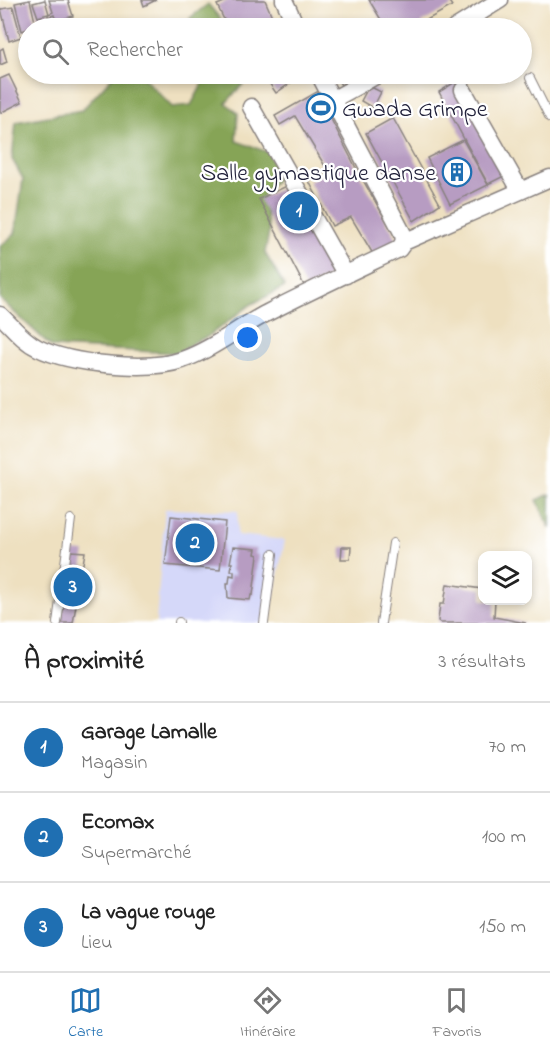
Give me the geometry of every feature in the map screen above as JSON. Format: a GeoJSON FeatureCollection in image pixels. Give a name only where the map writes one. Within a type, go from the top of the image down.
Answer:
{"type":"FeatureCollection","features":[{"type":"Feature","properties":{"kind":"street"},"geometry":{"type":"LineString","coordinates":[[284,0],[292,18]]}},
{"type":"Feature","properties":{"kind":"street"},"geometry":{"type":"LineString","coordinates":[[471,18],[500,0]]}},
{"type":"Feature","properties":{"kind":"street"},"geometry":{"type":"LineString","coordinates":[[324,84],[403,234],[404,242]]}},
{"type":"Feature","properties":{"kind":"street"},"geometry":{"type":"LineString","coordinates":[[332,100],[362,84]]}},
{"type":"Feature","properties":{"kind":"street"},"geometry":{"type":"LineString","coordinates":[[463,90],[520,190]]}},
{"type":"Feature","properties":{"kind":"street"},"geometry":{"type":"LineString","coordinates":[[250,107],[346,275]]}},
{"type":"Feature","properties":{"kind":"street"},"geometry":{"type":"LineString","coordinates":[[0,315],[32,345],[77,360],[129,365],[162,364],[181,360],[196,354],[264,315],[399,249],[404,242],[550,178]]}},
{"type":"Feature","properties":{"kind":"lane"},"geometry":{"type":"LineString","coordinates":[[532,82],[550,118]]}},
{"type":"Feature","properties":{"kind":"lane"},"geometry":{"type":"LineString","coordinates":[[57,623],[71,519]]}},
{"type":"Feature","properties":{"kind":"lane"},"geometry":{"type":"LineString","coordinates":[[381,623],[393,543]]}},
{"type":"Feature","properties":{"kind":"lane"},"geometry":{"type":"LineString","coordinates":[[264,623],[273,554]]}},
{"type":"Feature","properties":{"kind":"shaded area"},"geometry":{"type":"Polygon","coordinates":[[[165,509],[238,511],[237,535],[285,540],[268,623],[156,623],[165,509]]]}},
{"type":"Feature","properties":{"kind":"green space"},"geometry":{"type":"Polygon","coordinates":[[[208,4],[220,18],[190,18],[208,4]]]}},
{"type":"Feature","properties":{"kind":"green space"},"geometry":{"type":"Polygon","coordinates":[[[106,84],[150,84],[172,107],[191,105],[202,84],[243,84],[226,103],[238,113],[236,141],[268,152],[279,177],[263,193],[269,232],[265,253],[285,287],[252,304],[207,337],[194,342],[178,353],[52,347],[0,299],[0,246],[15,234],[23,179],[12,159],[16,122],[82,110],[106,84]]]}},
{"type":"Feature","properties":{"kind":"green space"},"geometry":{"type":"Polygon","coordinates":[[[550,494],[550,528],[537,500],[550,494]]]}},
{"type":"Feature","properties":{"kind":"building"},"geometry":{"type":"Polygon","coordinates":[[[30,0],[34,18],[19,18],[15,3],[30,0]]]}},
{"type":"Feature","properties":{"kind":"building"},"geometry":{"type":"Polygon","coordinates":[[[45,0],[49,14],[53,12],[49,0],[68,0],[73,16],[55,18],[54,15],[48,17],[48,14],[38,17],[33,3],[45,0]]]}},
{"type":"Feature","properties":{"kind":"building"},"geometry":{"type":"Polygon","coordinates":[[[142,0],[156,0],[144,6],[142,0]]]}},
{"type":"Feature","properties":{"kind":"building"},"geometry":{"type":"Polygon","coordinates":[[[229,0],[265,0],[273,18],[223,18],[217,5],[229,0]]]}},
{"type":"Feature","properties":{"kind":"building"},"geometry":{"type":"Polygon","coordinates":[[[369,0],[448,0],[452,6],[430,18],[380,18],[369,0]]]}},
{"type":"Feature","properties":{"kind":"building"},"geometry":{"type":"Polygon","coordinates":[[[13,7],[18,26],[18,38],[9,41],[1,9],[13,7]]]}},
{"type":"Feature","properties":{"kind":"building"},"geometry":{"type":"Polygon","coordinates":[[[3,48],[7,62],[0,65],[0,50],[3,48]]]}},
{"type":"Feature","properties":{"kind":"building"},"geometry":{"type":"Polygon","coordinates":[[[9,75],[22,102],[0,113],[0,79],[9,75]]]}},
{"type":"Feature","properties":{"kind":"building"},"geometry":{"type":"Polygon","coordinates":[[[270,84],[289,84],[276,93],[270,84]]]}},
{"type":"Feature","properties":{"kind":"building"},"geometry":{"type":"Polygon","coordinates":[[[452,84],[456,84],[506,175],[488,184],[439,92],[452,84]]]}},
{"type":"Feature","properties":{"kind":"building"},"geometry":{"type":"Polygon","coordinates":[[[369,86],[381,92],[373,108],[361,101],[369,86]]]}},
{"type":"Feature","properties":{"kind":"building"},"geometry":{"type":"Polygon","coordinates":[[[317,92],[357,170],[398,241],[373,254],[351,217],[332,226],[309,181],[328,171],[295,116],[280,125],[275,116],[317,92]]]}},
{"type":"Feature","properties":{"kind":"building"},"geometry":{"type":"Polygon","coordinates":[[[393,118],[440,204],[414,221],[366,133],[393,118]]]}},
{"type":"Feature","properties":{"kind":"building","name":"Salle gymastique danse"},"geometry":{"type":"Polygon","coordinates":[[[463,140],[488,185],[450,204],[427,158],[463,140]]]}},
{"type":"Feature","properties":{"kind":"building"},"geometry":{"type":"Polygon","coordinates":[[[291,184],[335,273],[306,289],[259,199],[291,184]]]}},
{"type":"Feature","properties":{"kind":"building"},"geometry":{"type":"Polygon","coordinates":[[[171,516],[225,522],[220,570],[165,565],[171,516]]]}},
{"type":"Feature","properties":{"kind":"building"},"geometry":{"type":"Polygon","coordinates":[[[233,547],[256,549],[255,554],[258,555],[253,595],[250,600],[228,598],[227,583],[229,583],[230,575],[234,576],[234,571],[231,571],[232,563],[230,563],[233,547]]]}},
{"type":"Feature","properties":{"kind":"building"},"geometry":{"type":"Polygon","coordinates":[[[342,547],[351,547],[350,559],[341,559],[342,547]]]}},
{"type":"Feature","properties":{"kind":"building"},"geometry":{"type":"Polygon","coordinates":[[[71,551],[85,552],[73,623],[61,623],[71,551]]]}},
{"type":"Feature","properties":{"kind":"building"},"geometry":{"type":"Polygon","coordinates":[[[447,584],[478,588],[478,605],[495,605],[494,617],[526,623],[441,623],[438,621],[440,604],[444,604],[447,584]]]}},
{"type":"Feature","properties":{"kind":"place","name":"Gwada Grimpe"},"geometry":{"type":"Point","coordinates":[321,108]}},
{"type":"Feature","properties":{"kind":"place","name":"Salle gymastique danse"},"geometry":{"type":"Point","coordinates":[457,172]}},
{"type":"Feature","properties":{"kind":"place","name":"Garage Lamalle"},"geometry":{"type":"Point","coordinates":[299,211]}},
{"type":"Feature","properties":{"kind":"place","name":"Ecomax"},"geometry":{"type":"Point","coordinates":[195,543]}},
{"type":"Feature","properties":{"kind":"place","name":"La vague rouge"},"geometry":{"type":"Point","coordinates":[73,587]}}]}
